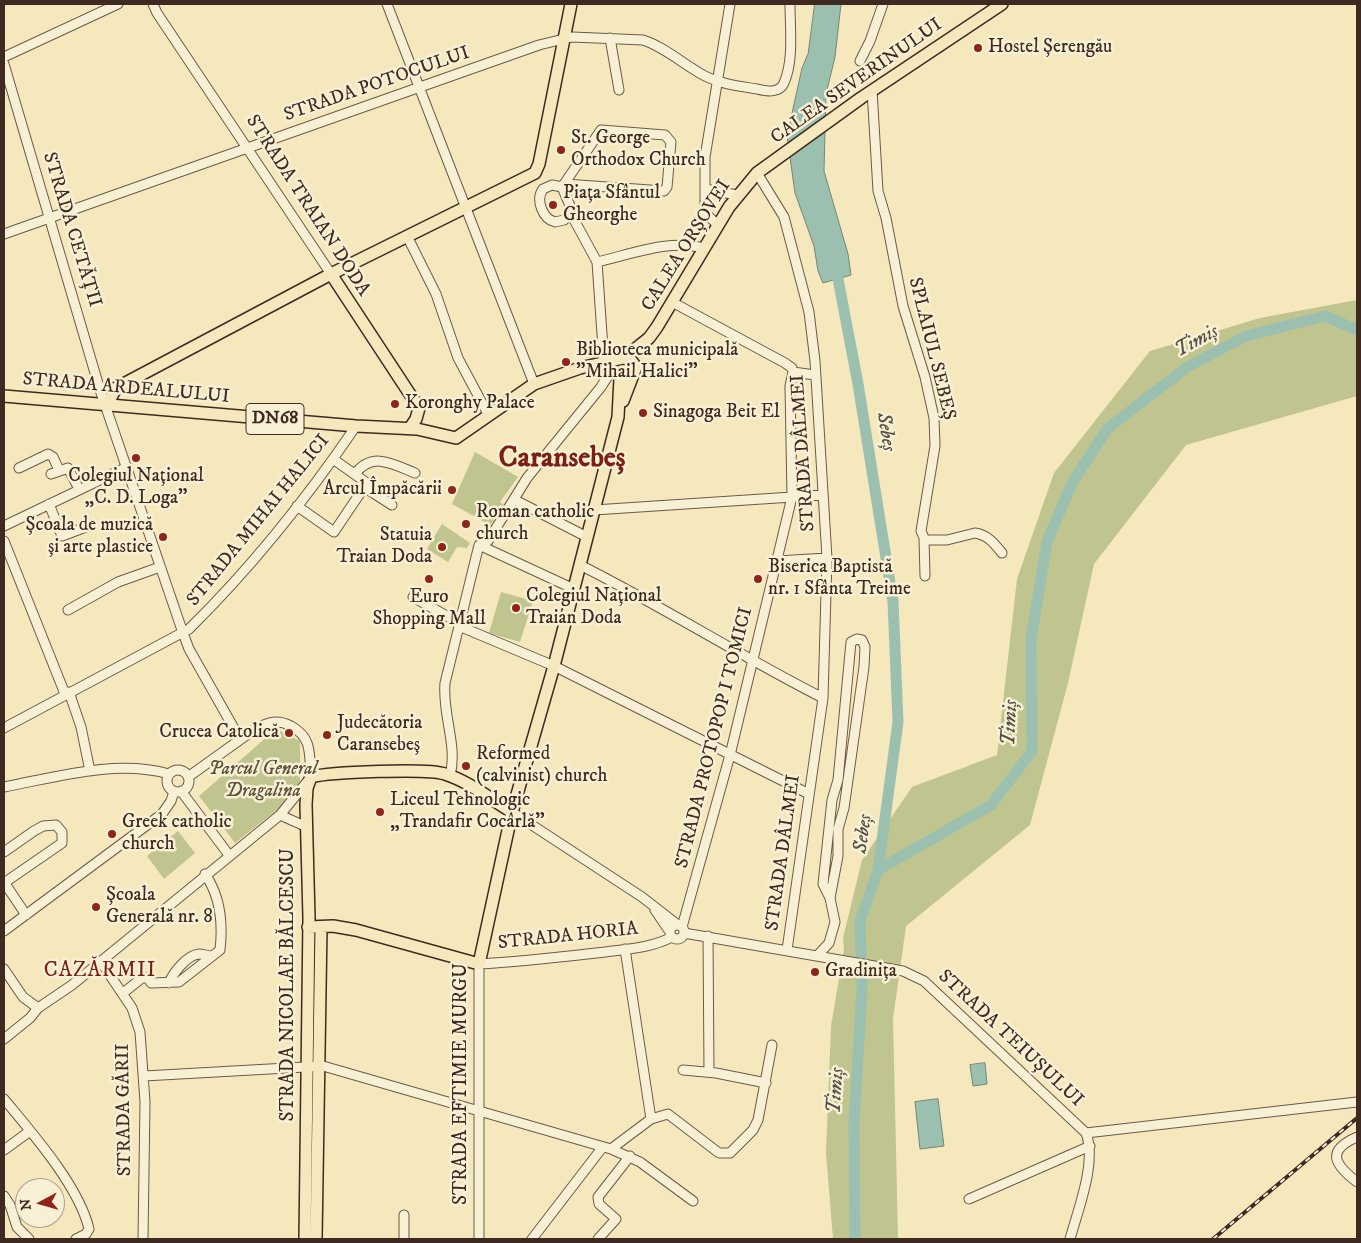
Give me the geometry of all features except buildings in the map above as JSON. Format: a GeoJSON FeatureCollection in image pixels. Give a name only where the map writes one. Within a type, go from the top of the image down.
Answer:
{"type":"FeatureCollection","features":[{"type":"Feature","properties":{"kind":"main road"},"geometry":{"type":"LineString","coordinates":[[107,405],[114,390],[331,274],[532,175],[539,164],[571,4]]}},
{"type":"Feature","properties":{"kind":"main road","name":"CALEA SEVERINULUI"},"geometry":{"type":"LineString","coordinates":[[760,171],[872,90],[1002,4]]}},
{"type":"Feature","properties":{"kind":"main road","name":"CALEA ORȘOVEI"},"geometry":{"type":"LineString","coordinates":[[619,410],[649,338],[737,195],[760,171]]}},
{"type":"Feature","properties":{"kind":"main road","name":"STRADA TRAIAN DODA"},"geometry":{"type":"LineString","coordinates":[[331,274],[420,408],[410,428]]}},
{"type":"Feature","properties":{"kind":"main road","name":"CALEA ORȘOVEI"},"geometry":{"type":"LineString","coordinates":[[621,359],[649,338]]}},
{"type":"Feature","properties":{"kind":"main road"},"geometry":{"type":"LineString","coordinates":[[619,410],[610,370],[621,359],[630,359],[634,372]]}},
{"type":"Feature","properties":{"kind":"main road","name":"DN68"},"geometry":{"type":"LineString","coordinates":[[489,416],[534,384],[610,370],[626,379],[634,372]]}},
{"type":"Feature","properties":{"kind":"main road","name":"STRADA ARDEALULUI"},"geometry":{"type":"LineString","coordinates":[[4,396],[356,426],[410,428],[453,438],[463,435],[489,416]]}},
{"type":"Feature","properties":{"kind":"main road","name":"STRADA EFTIMIE MURGU"},"geometry":{"type":"LineString","coordinates":[[479,964],[512,812],[554,666],[619,410]]}},
{"type":"Feature","properties":{"kind":"main road"},"geometry":{"type":"LineString","coordinates":[[311,777],[427,771],[450,776],[512,812]]}},
{"type":"Feature","properties":{"kind":"main road","name":"STRADA NICOLAE BĂLCESCU"},"geometry":{"type":"LineString","coordinates":[[304,1239],[308,927],[306,796],[311,777]]}},
{"type":"Feature","properties":{"kind":"main road","name":"STRADA HORIA"},"geometry":{"type":"LineString","coordinates":[[308,927],[333,926],[356,930],[479,964]]}},
{"type":"Feature","properties":{"kind":"main road","name":"STRADA NICOLAE BĂLCESCU"},"geometry":{"type":"LineString","coordinates":[[316,1239],[321,927]]}},
{"type":"Feature","properties":{"kind":"street"},"geometry":{"type":"LineString","coordinates":[[4,57],[118,4]]}},
{"type":"Feature","properties":{"kind":"street","name":"STRADA TRAIAN DODA"},"geometry":{"type":"LineString","coordinates":[[153,4],[157,13],[248,146],[331,274]]}},
{"type":"Feature","properties":{"kind":"street"},"geometry":{"type":"LineString","coordinates":[[387,4],[534,384]]}},
{"type":"Feature","properties":{"kind":"street"},"geometry":{"type":"LineString","coordinates":[[718,225],[704,213],[705,157],[730,4]]}},
{"type":"Feature","properties":{"kind":"street","name":"STRADA POTOCULUI"},"geometry":{"type":"LineString","coordinates":[[4,234],[248,146],[421,88],[539,45],[564,39],[610,38],[642,40],[652,43],[685,65],[717,81],[770,91],[777,90],[784,85],[790,54],[790,4]]}},
{"type":"Feature","properties":{"kind":"street"},"geometry":{"type":"LineString","coordinates":[[860,61],[870,41],[883,4]]}},
{"type":"Feature","properties":{"kind":"street"},"geometry":{"type":"LineString","coordinates":[[610,38],[619,90]]}},
{"type":"Feature","properties":{"kind":"street","name":"STRADA CETĂȚII"},"geometry":{"type":"LineString","coordinates":[[4,64],[100,390],[107,405],[160,568],[189,649],[240,739]]}},
{"type":"Feature","properties":{"kind":"street","name":"SPLAIUL SEBEȘ"},"geometry":{"type":"LineString","coordinates":[[872,90],[878,191],[886,218],[903,306],[925,376],[934,418],[935,446],[921,531],[924,539],[926,576]]}},
{"type":"Feature","properties":{"kind":"street"},"geometry":{"type":"LineString","coordinates":[[858,100],[872,110]]}},
{"type":"Feature","properties":{"kind":"street"},"geometry":{"type":"LineString","coordinates":[[564,186],[601,130],[666,135],[671,142],[667,187],[664,192],[564,186],[552,185],[544,188],[539,198],[548,219],[560,222],[571,214]]}},
{"type":"Feature","properties":{"kind":"street","name":"STRADA DÂLMEI"},"geometry":{"type":"LineString","coordinates":[[760,171],[779,206],[789,231],[809,312],[827,558],[823,698],[787,950]]}},
{"type":"Feature","properties":{"kind":"street"},"geometry":{"type":"LineString","coordinates":[[532,175],[544,188]]}},
{"type":"Feature","properties":{"kind":"street"},"geometry":{"type":"LineString","coordinates":[[479,545],[488,541],[527,478],[602,387],[610,370],[597,262],[571,214],[564,186]]}},
{"type":"Feature","properties":{"kind":"street"},"geometry":{"type":"LineString","coordinates":[[704,189],[737,195]]}},
{"type":"Feature","properties":{"kind":"street"},"geometry":{"type":"LineString","coordinates":[[407,236],[436,294],[458,358],[489,416]]}},
{"type":"Feature","properties":{"kind":"street"},"geometry":{"type":"LineString","coordinates":[[597,262],[670,244],[689,244],[705,248]]}},
{"type":"Feature","properties":{"kind":"street"},"geometry":{"type":"LineString","coordinates":[[672,302],[784,363],[792,368],[793,372],[815,375]]}},
{"type":"Feature","properties":{"kind":"street","name":"STRADA PROTOPOP I TOMICI"},"geometry":{"type":"LineString","coordinates":[[681,928],[730,755],[792,497],[790,419],[793,372]]}},
{"type":"Feature","properties":{"kind":"street","name":"STRADA MIHAI HALICI"},"geometry":{"type":"LineString","coordinates":[[4,728],[183,633],[212,607],[297,506],[334,459],[356,426]]}},
{"type":"Feature","properties":{"kind":"street"},"geometry":{"type":"LineString","coordinates":[[19,468],[50,454],[55,472],[68,468],[79,489]]}},
{"type":"Feature","properties":{"kind":"street"},"geometry":{"type":"LineString","coordinates":[[334,459],[392,505]]}},
{"type":"Feature","properties":{"kind":"street"},"geometry":{"type":"LineString","coordinates":[[355,474],[361,466],[371,460],[386,462],[415,472]]}},
{"type":"Feature","properties":{"kind":"street"},"geometry":{"type":"LineString","coordinates":[[4,526],[127,467]]}},
{"type":"Feature","properties":{"kind":"street"},"geometry":{"type":"LineString","coordinates":[[297,506],[334,532],[366,485]]}},
{"type":"Feature","properties":{"kind":"street"},"geometry":{"type":"LineString","coordinates":[[594,510],[823,495]]}},
{"type":"Feature","properties":{"kind":"street"},"geometry":{"type":"LineString","coordinates":[[515,500],[587,538]]}},
{"type":"Feature","properties":{"kind":"street"},"geometry":{"type":"LineString","coordinates":[[49,504],[62,536],[91,525]]}},
{"type":"Feature","properties":{"kind":"street"},"geometry":{"type":"LineString","coordinates":[[924,539],[936,541],[975,533],[981,534],[988,537],[1002,553]]}},
{"type":"Feature","properties":{"kind":"street"},"geometry":{"type":"LineString","coordinates":[[4,541],[81,727],[90,771]]}},
{"type":"Feature","properties":{"kind":"street"},"geometry":{"type":"LineString","coordinates":[[479,545],[574,589]]}},
{"type":"Feature","properties":{"kind":"street"},"geometry":{"type":"LineString","coordinates":[[450,776],[453,747],[444,696],[447,670],[479,545]]}},
{"type":"Feature","properties":{"kind":"street"},"geometry":{"type":"LineString","coordinates":[[777,561],[827,558]]}},
{"type":"Feature","properties":{"kind":"street"},"geometry":{"type":"LineString","coordinates":[[580,564],[636,593],[752,662],[823,698]]}},
{"type":"Feature","properties":{"kind":"street"},"geometry":{"type":"LineString","coordinates":[[68,610],[118,582],[160,568]]}},
{"type":"Feature","properties":{"kind":"street"},"geometry":{"type":"LineString","coordinates":[[413,597],[459,625],[554,666],[809,794]]}},
{"type":"Feature","properties":{"kind":"street"},"geometry":{"type":"LineString","coordinates":[[812,956],[829,943],[835,922],[830,898],[823,884],[832,800],[838,780],[851,642],[857,639],[862,640],[865,647],[864,667],[844,808],[838,829],[838,856],[830,898]]}},
{"type":"Feature","properties":{"kind":"street","name":"STRADA NICOLAE BĂLCESCU"},"geometry":{"type":"LineString","coordinates":[[240,739],[267,723],[280,720],[303,732],[307,741],[311,777]]}},
{"type":"Feature","properties":{"kind":"street"},"geometry":{"type":"LineString","coordinates":[[188,777],[240,739]]}},
{"type":"Feature","properties":{"kind":"street"},"geometry":{"type":"LineString","coordinates":[[4,787],[90,771],[147,768],[169,774],[178,770],[184,772],[188,777],[188,784],[178,791],[162,814],[4,931]]}},
{"type":"Feature","properties":{"kind":"street"},"geometry":{"type":"LineString","coordinates":[[169,774],[167,784],[178,791],[229,855]]}},
{"type":"Feature","properties":{"kind":"street"},"geometry":{"type":"LineString","coordinates":[[4,1039],[30,1018],[38,1008],[52,1000],[101,962],[205,874],[280,815],[311,777]]}},
{"type":"Feature","properties":{"kind":"street"},"geometry":{"type":"LineString","coordinates":[[512,812],[651,904],[681,928]]}},
{"type":"Feature","properties":{"kind":"street"},"geometry":{"type":"LineString","coordinates":[[280,815],[307,827]]}},
{"type":"Feature","properties":{"kind":"street"},"geometry":{"type":"LineString","coordinates":[[4,852],[43,826],[56,825],[62,832],[62,842],[4,882],[26,915]]}},
{"type":"Feature","properties":{"kind":"street"},"geometry":{"type":"LineString","coordinates":[[123,992],[142,978],[148,978],[151,983],[179,982],[220,950],[220,913],[216,894],[205,874]]}},
{"type":"Feature","properties":{"kind":"street"},"geometry":{"type":"LineString","coordinates":[[651,904],[671,935]]}},
{"type":"Feature","properties":{"kind":"street"},"geometry":{"type":"LineString","coordinates":[[671,935],[672,927],[681,928]]}},
{"type":"Feature","properties":{"kind":"street","name":"STRADA HORIA"},"geometry":{"type":"LineString","coordinates":[[479,964],[534,961],[655,944],[671,935],[678,939],[681,928]]}},
{"type":"Feature","properties":{"kind":"street","name":"STRADA TEIUȘULUI"},"geometry":{"type":"LineString","coordinates":[[681,928],[708,936],[897,970],[917,976],[936,991],[1086,1133],[1090,1146],[1090,1161],[1070,1239]]}},
{"type":"Feature","properties":{"kind":"street"},"geometry":{"type":"LineString","coordinates":[[708,936],[708,1072]]}},
{"type":"Feature","properties":{"kind":"street"},"geometry":{"type":"LineString","coordinates":[[625,949],[651,1119]]}},
{"type":"Feature","properties":{"kind":"street","name":"STRADA GĂRII"},"geometry":{"type":"LineString","coordinates":[[101,962],[123,992],[136,1017],[144,1076],[143,1239]]}},
{"type":"Feature","properties":{"kind":"street","name":"STRADA EFTIMIE MURGU"},"geometry":{"type":"LineString","coordinates":[[479,964],[479,1239]]}},
{"type":"Feature","properties":{"kind":"street"},"geometry":{"type":"LineString","coordinates":[[4,969],[23,997],[38,1008]]}},
{"type":"Feature","properties":{"kind":"street"},"geometry":{"type":"LineString","coordinates":[[532,1239],[607,1148],[651,1119],[671,1115],[719,1153],[730,1154],[756,1125],[766,1083],[772,1045]]}},
{"type":"Feature","properties":{"kind":"street"},"geometry":{"type":"LineString","coordinates":[[144,1076],[319,1065],[372,1078],[630,1156],[693,1202]]}},
{"type":"Feature","properties":{"kind":"street"},"geometry":{"type":"LineString","coordinates":[[683,1070],[708,1072],[766,1083]]}},
{"type":"Feature","properties":{"kind":"street"},"geometry":{"type":"LineString","coordinates":[[4,1099],[57,1166],[88,1224],[88,1232],[76,1239]]}},
{"type":"Feature","properties":{"kind":"street"},"geometry":{"type":"LineString","coordinates":[[1086,1133],[1357,1102]]}},
{"type":"Feature","properties":{"kind":"street"},"geometry":{"type":"LineString","coordinates":[[4,1150],[30,1130]]}},
{"type":"Feature","properties":{"kind":"street"},"geometry":{"type":"LineString","coordinates":[[1357,1137],[1346,1142],[1338,1150],[1336,1160],[1340,1169],[1357,1182]]}},
{"type":"Feature","properties":{"kind":"street"},"geometry":{"type":"LineString","coordinates":[[969,1199],[1090,1146]]}},
{"type":"Feature","properties":{"kind":"street"},"geometry":{"type":"LineString","coordinates":[[598,1239],[616,1219],[600,1204],[598,1197],[630,1156]]}},
{"type":"Feature","properties":{"kind":"street"},"geometry":{"type":"LineString","coordinates":[[4,1196],[17,1227],[29,1239]]}},
{"type":"Feature","properties":{"kind":"street"},"geometry":{"type":"LineString","coordinates":[[404,1215],[404,1239]]}},
{"type":"Feature","properties":{"kind":"green space"},"geometry":{"type":"Polygon","coordinates":[[[1357,300],[1357,396],[1186,445],[1094,564],[1068,683],[1030,825],[906,926],[893,1019],[898,1239],[833,1239],[826,1153],[831,1026],[844,949],[843,938],[862,860],[912,787],[997,755],[1017,579],[1054,473],[1150,351],[1260,318],[1357,300]]]}},
{"type":"Feature","properties":{"kind":"green space"},"geometry":{"type":"Polygon","coordinates":[[[475,452],[518,477],[500,502],[504,505],[490,525],[452,504],[475,452]]]}},
{"type":"Feature","properties":{"kind":"green space"},"geometry":{"type":"Polygon","coordinates":[[[442,524],[470,543],[467,548],[457,547],[448,562],[427,549],[442,524]]]}},
{"type":"Feature","properties":{"kind":"green space"},"geometry":{"type":"Polygon","coordinates":[[[501,592],[533,601],[520,642],[489,633],[501,592]]]}},
{"type":"Feature","properties":{"kind":"green space","name":"Parcul General Dragalina"},"geometry":{"type":"Polygon","coordinates":[[[276,729],[300,741],[300,792],[235,843],[199,796],[276,729]]]}},
{"type":"Feature","properties":{"kind":"green space"},"geometry":{"type":"Polygon","coordinates":[[[178,831],[195,853],[164,879],[147,856],[178,831]]]}},
{"type":"Feature","properties":{"kind":"shaded area"},"geometry":{"type":"Polygon","coordinates":[[[815,4],[841,4],[835,57],[826,94],[824,171],[848,254],[851,275],[823,283],[818,271],[814,246],[795,193],[787,136],[802,68],[808,54],[815,4]]]}},
{"type":"Feature","properties":{"kind":"shaded area"},"geometry":{"type":"Polygon","coordinates":[[[985,1063],[987,1084],[973,1086],[970,1065],[985,1063]]]}},
{"type":"Feature","properties":{"kind":"shaded area"},"geometry":{"type":"Polygon","coordinates":[[[938,1099],[944,1146],[920,1149],[915,1102],[938,1099]]]}},
{"type":"Feature","properties":{"kind":"waterway","name":"Sebeș"},"geometry":{"type":"LineString","coordinates":[[835,263],[858,384],[893,601],[898,722],[878,870],[860,921],[862,989],[854,1124],[855,1239]]}},
{"type":"Feature","properties":{"kind":"waterway","name":"Timiș"},"geometry":{"type":"LineString","coordinates":[[878,870],[991,805],[1032,751],[1031,639],[1047,542],[1072,483],[1107,429],[1187,367],[1246,336],[1325,316],[1357,330]]}},
{"type":"Feature","properties":{"kind":"waterway","name":"Timiș"},"geometry":{"type":"LineString","coordinates":[[1355,329],[1357,324]]}},
{"type":"Feature","properties":{"kind":"railway"},"geometry":{"type":"LineString","coordinates":[[1213,1239],[1357,1118]]}},
{"type":"Feature","properties":{"kind":"place","name":"Hostel Șerengău"},"geometry":{"type":"Point","coordinates":[978,48]}},
{"type":"Feature","properties":{"kind":"place","name":"St. George Orthodox Church"},"geometry":{"type":"Point","coordinates":[561,150]}},
{"type":"Feature","properties":{"kind":"place","name":"Piața Sfântul Gheorghe"},"geometry":{"type":"Point","coordinates":[553,205]}},
{"type":"Feature","properties":{"kind":"place","name":"Biblioteca municipală \"Mihail Halici\""},"geometry":{"type":"Point","coordinates":[566,362]}},
{"type":"Feature","properties":{"kind":"place","name":"Koronghy Palace"},"geometry":{"type":"Point","coordinates":[395,404]}},
{"type":"Feature","properties":{"kind":"place","name":"Sinagoga Beit El"},"geometry":{"type":"Point","coordinates":[643,413]}},
{"type":"Feature","properties":{"kind":"place","name":"Colegiul Național „C. D. Loga”"},"geometry":{"type":"Point","coordinates":[136,458]}},
{"type":"Feature","properties":{"kind":"place","name":"Arcul Împăcării"},"geometry":{"type":"Point","coordinates":[452,490]}},
{"type":"Feature","properties":{"kind":"place","name":"Roman catholic church"},"geometry":{"type":"Point","coordinates":[466,524]}},
{"type":"Feature","properties":{"kind":"place","name":"Școala de muzică și arte plastice"},"geometry":{"type":"Point","coordinates":[163,537]}},
{"type":"Feature","properties":{"kind":"place","name":"Statuia Traian Doda"},"geometry":{"type":"Point","coordinates":[442,547]}},
{"type":"Feature","properties":{"kind":"place","name":"Euro Shopping Mall"},"geometry":{"type":"Point","coordinates":[429,579]}},
{"type":"Feature","properties":{"kind":"place","name":"Biserica Baptistă nr. 1 Sfânta Treime"},"geometry":{"type":"Point","coordinates":[758,579]}},
{"type":"Feature","properties":{"kind":"place","name":"Colegiul Național Traian Doda"},"geometry":{"type":"Point","coordinates":[516,608]}},
{"type":"Feature","properties":{"kind":"place","name":"Crucea Catolică"},"geometry":{"type":"Point","coordinates":[289,733]}},
{"type":"Feature","properties":{"kind":"place","name":"Judecătoria Caransebeș"},"geometry":{"type":"Point","coordinates":[327,735]}},
{"type":"Feature","properties":{"kind":"place","name":"Reformed (calvinist) church"},"geometry":{"type":"Point","coordinates":[466,766]}},
{"type":"Feature","properties":{"kind":"place","name":"Liceul Tehnologic „Trandafir Cocârlă”"},"geometry":{"type":"Point","coordinates":[380,812]}},
{"type":"Feature","properties":{"kind":"place","name":"Greek catholic church"},"geometry":{"type":"Point","coordinates":[112,834]}},
{"type":"Feature","properties":{"kind":"place","name":"Școala Generală nr. 8"},"geometry":{"type":"Point","coordinates":[96,907]}},
{"type":"Feature","properties":{"kind":"place","name":"Gradinița"},"geometry":{"type":"Point","coordinates":[815,972]}},
{"type":"Feature","properties":{"kind":"district","name":"Caransebeș"},"geometry":{"type":"Point","coordinates":[562,460]}},
{"type":"Feature","properties":{"kind":"district","name":"CAZĂRMII"},"geometry":{"type":"Point","coordinates":[100,972]}}]}
